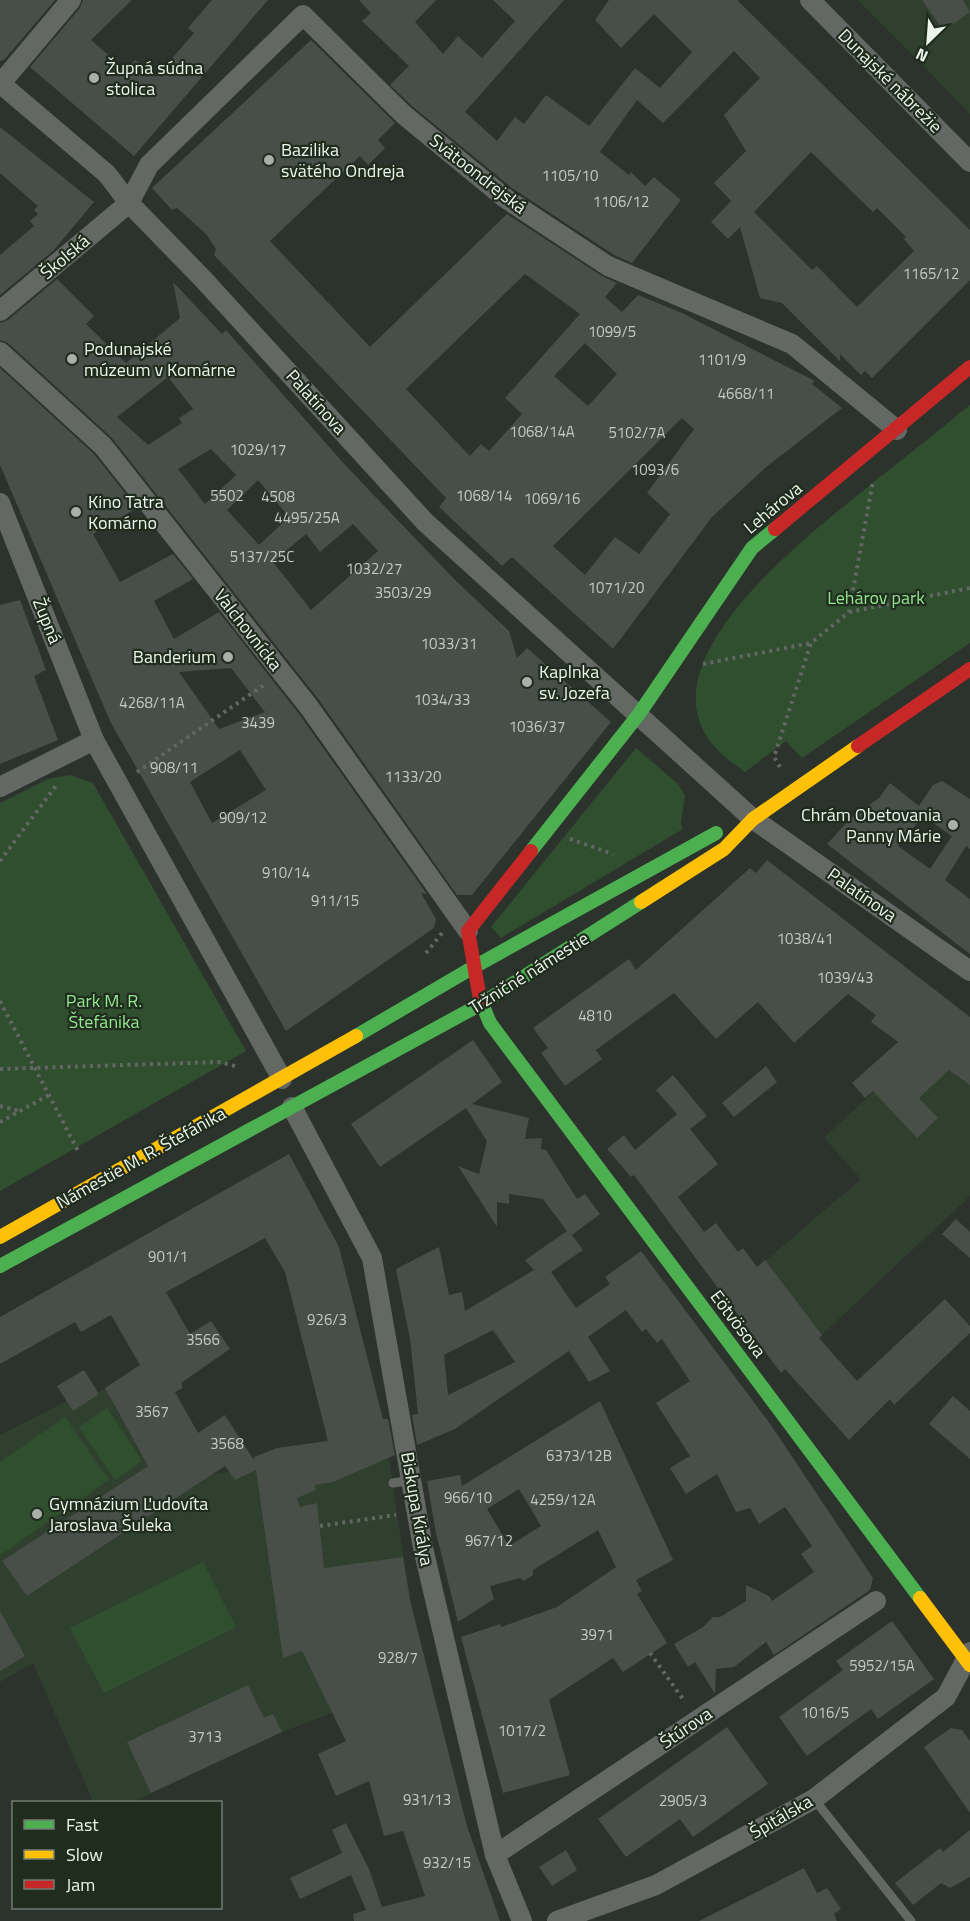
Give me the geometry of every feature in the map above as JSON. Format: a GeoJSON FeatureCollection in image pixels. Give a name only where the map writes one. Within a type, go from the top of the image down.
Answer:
{"type":"FeatureCollection","features":[{"type":"Feature","properties":{"kind":"main road","name":"Lehárova"},"geometry":{"type":"LineString","coordinates":[[639,714],[752,548],[897,430],[970,367]]}},
{"type":"Feature","properties":{"kind":"main road"},"geometry":{"type":"LineString","coordinates":[[753,819],[970,669]]}},
{"type":"Feature","properties":{"kind":"main road"},"geometry":{"type":"LineString","coordinates":[[468,931],[639,714]]}},
{"type":"Feature","properties":{"kind":"main road","name":"Tržničné námestie"},"geometry":{"type":"LineString","coordinates":[[287,1093],[472,968],[712,835],[753,819]]}},
{"type":"Feature","properties":{"kind":"main road","name":"Tržničné námestie"},"geometry":{"type":"LineString","coordinates":[[287,1093],[481,1004],[724,849],[753,819]]}},
{"type":"Feature","properties":{"kind":"main road","name":"Tržničné námestie"},"geometry":{"type":"LineString","coordinates":[[468,931],[472,968]]}},
{"type":"Feature","properties":{"kind":"main road","name":"Eötvösova"},"geometry":{"type":"LineString","coordinates":[[472,968],[481,1004],[490,1023],[969,1658]]}},
{"type":"Feature","properties":{"kind":"main road"},"geometry":{"type":"LineString","coordinates":[[0,1266],[287,1093]]}},
{"type":"Feature","properties":{"kind":"main road","name":"Námestie M. R. Štefánika"},"geometry":{"type":"LineString","coordinates":[[0,1237],[287,1093]]}},
{"type":"Feature","properties":{"kind":"street"},"geometry":{"type":"LineString","coordinates":[[1,83],[71,0]]}},
{"type":"Feature","properties":{"kind":"street","name":"Dunajské nábrežie"},"geometry":{"type":"LineString","coordinates":[[810,0],[970,162]]}},
{"type":"Feature","properties":{"kind":"street","name":"Svätoondrejská"},"geometry":{"type":"LineString","coordinates":[[129,203],[149,165],[303,15],[404,115],[505,198],[608,266],[792,344],[897,430]]}},
{"type":"Feature","properties":{"kind":"street","name":"Palatínova"},"geometry":{"type":"LineString","coordinates":[[1,83],[107,174],[129,203],[203,279],[425,522],[639,714]]}},
{"type":"Feature","properties":{"kind":"street","name":"Školská"},"geometry":{"type":"LineString","coordinates":[[0,311],[129,203]]}},
{"type":"Feature","properties":{"kind":"street","name":"Valchovnícka"},"geometry":{"type":"LineString","coordinates":[[0,352],[103,446],[316,716],[468,931]]}},
{"type":"Feature","properties":{"kind":"street","name":"Župná"},"geometry":{"type":"LineString","coordinates":[[0,503],[94,740],[118,783]]}},
{"type":"Feature","properties":{"kind":"street"},"geometry":{"type":"LineString","coordinates":[[639,714],[753,819]]}},
{"type":"Feature","properties":{"kind":"street"},"geometry":{"type":"LineString","coordinates":[[0,787],[94,740]]}},
{"type":"Feature","properties":{"kind":"street","name":"Biskupa Királya"},"geometry":{"type":"LineString","coordinates":[[118,783],[287,1093],[372,1258],[402,1481],[423,1548],[495,1855],[522,1921]]}},
{"type":"Feature","properties":{"kind":"street","name":"Palatínova"},"geometry":{"type":"LineString","coordinates":[[753,819],[970,971]]}},
{"type":"Feature","properties":{"kind":"street","name":"Štúrova"},"geometry":{"type":"LineString","coordinates":[[495,1855],[876,1601]]}},
{"type":"Feature","properties":{"kind":"street","name":"Špitálska"},"geometry":{"type":"LineString","coordinates":[[557,1921],[656,1885],[814,1798],[946,1697],[969,1658]]}},
{"type":"Feature","properties":{"kind":"lane"},"geometry":{"type":"LineString","coordinates":[[814,1798],[911,1921]]}},
{"type":"Feature","properties":{"kind":"path"},"geometry":{"type":"LineString","coordinates":[[849,612],[874,474]]}},
{"type":"Feature","properties":{"kind":"path"},"geometry":{"type":"LineString","coordinates":[[696,665],[811,643],[849,612],[970,588]]}},
{"type":"Feature","properties":{"kind":"path"},"geometry":{"type":"LineString","coordinates":[[784,773],[774,756],[811,643]]}},
{"type":"Feature","properties":{"kind":"path"},"geometry":{"type":"LineString","coordinates":[[118,783],[282,673]]}},
{"type":"Feature","properties":{"kind":"path"},"geometry":{"type":"LineString","coordinates":[[561,836],[613,854]]}},
{"type":"Feature","properties":{"kind":"path"},"geometry":{"type":"LineString","coordinates":[[0,1001],[78,1151]]}},
{"type":"Feature","properties":{"kind":"path"},"geometry":{"type":"LineString","coordinates":[[0,1069],[219,1062],[239,1067]]}},
{"type":"Feature","properties":{"kind":"path"},"geometry":{"type":"LineString","coordinates":[[0,1122],[49,1095]]}},
{"type":"Feature","properties":{"kind":"path"},"geometry":{"type":"LineString","coordinates":[[0,1106],[20,1111]]}},
{"type":"Feature","properties":{"kind":"path"},"geometry":{"type":"LineString","coordinates":[[320,1526],[397,1515]]}},
{"type":"Feature","properties":{"kind":"path"},"geometry":{"type":"LineString","coordinates":[[650,1653],[698,1720]]}},
{"type":"Feature","properties":{"kind":"shaded area"},"geometry":{"type":"Polygon","coordinates":[[[858,0],[970,0],[970,114],[917,59],[858,0]]]}},
{"type":"Feature","properties":{"kind":"shaded area"},"geometry":{"type":"Polygon","coordinates":[[[960,1010],[970,1017],[970,1196],[781,1373],[724,1296],[861,1179],[824,1138],[960,1010]]]}},
{"type":"Feature","properties":{"kind":"shaded area"},"geometry":{"type":"Polygon","coordinates":[[[105,1388],[148,1466],[2,1561],[27,1596],[213,1474],[229,1472],[252,1458],[284,1447],[327,1441],[325,1429],[383,1419],[410,1600],[332,1713],[282,1732],[135,1801],[93,1801],[33,1663],[0,1682],[0,1435],[67,1401],[73,1411],[105,1388]]]}},
{"type":"Feature","properties":{"kind":"green space","name":"Lehárov park"},"geometry":{"type":"Polygon","coordinates":[[[970,405],[970,643],[802,758],[786,741],[745,772],[721,754],[707,737],[703,730],[696,697],[704,662],[723,627],[750,593],[781,560],[970,405]]]}},
{"type":"Feature","properties":{"kind":"green space"},"geometry":{"type":"Polygon","coordinates":[[[636,748],[677,783],[685,795],[681,823],[683,829],[501,938],[491,927],[636,748]]]}},
{"type":"Feature","properties":{"kind":"green space","name":"Park M. R. Štefánika"},"geometry":{"type":"Polygon","coordinates":[[[70,775],[93,783],[246,1051],[0,1191],[0,803],[48,779],[70,775]]]}},
{"type":"Feature","properties":{"kind":"green space"},"geometry":{"type":"Polygon","coordinates":[[[107,1408],[142,1461],[115,1480],[79,1427],[107,1408]]]}},
{"type":"Feature","properties":{"kind":"green space"},"geometry":{"type":"Polygon","coordinates":[[[65,1417],[109,1480],[0,1555],[0,1462],[65,1417]]]}},
{"type":"Feature","properties":{"kind":"green space"},"geometry":{"type":"Polygon","coordinates":[[[203,1562],[236,1627],[104,1693],[70,1628],[203,1562]]]}},
{"type":"Feature","properties":{"kind":"building"},"geometry":{"type":"Polygon","coordinates":[[[0,0],[55,0],[4,60],[0,61],[0,0]]]}},
{"type":"Feature","properties":{"kind":"building","name":"Župná súdna stolica"},"geometry":{"type":"Polygon","coordinates":[[[83,0],[132,0],[91,40],[126,70],[135,60],[156,77],[194,33],[188,28],[212,0],[268,0],[134,156],[30,67],[80,8],[83,0]]]}},
{"type":"Feature","properties":{"kind":"building"},"geometry":{"type":"Polygon","coordinates":[[[359,0],[436,0],[415,22],[443,54],[458,36],[482,58],[515,21],[493,0],[564,0],[465,112],[497,141],[515,117],[524,124],[546,95],[589,126],[635,68],[660,88],[692,52],[654,14],[621,48],[595,20],[609,0],[737,0],[970,230],[970,280],[872,378],[865,371],[861,375],[840,354],[840,361],[782,303],[760,298],[740,227],[728,239],[711,222],[731,201],[714,183],[746,151],[724,115],[760,78],[734,51],[663,123],[637,100],[600,152],[629,175],[631,172],[645,186],[654,177],[681,200],[632,263],[614,255],[512,188],[412,106],[390,85],[409,66],[362,21],[371,13],[359,0]],[[811,152],[754,212],[812,270],[817,266],[857,307],[914,251],[904,239],[906,237],[877,208],[873,212],[811,152]]]}},
{"type":"Feature","properties":{"kind":"building"},"geometry":{"type":"Polygon","coordinates":[[[922,0],[963,0],[970,12],[944,31],[922,0]]]}},
{"type":"Feature","properties":{"kind":"building"},"geometry":{"type":"Polygon","coordinates":[[[311,40],[395,123],[378,140],[385,148],[368,165],[360,156],[270,241],[370,347],[507,214],[602,276],[617,283],[605,297],[622,312],[638,295],[682,313],[815,381],[812,384],[842,408],[765,468],[712,517],[613,649],[512,557],[502,566],[439,507],[446,498],[214,255],[216,249],[206,234],[177,208],[172,210],[152,188],[311,40]],[[525,274],[406,389],[470,456],[481,444],[489,451],[522,414],[505,398],[580,314],[525,274]],[[585,343],[554,376],[588,406],[617,374],[585,343]],[[682,418],[553,546],[585,575],[615,537],[639,554],[670,514],[647,493],[694,429],[682,418]]]}},
{"type":"Feature","properties":{"kind":"building"},"geometry":{"type":"Polygon","coordinates":[[[0,127],[94,202],[53,251],[0,295],[0,255],[34,226],[30,221],[38,214],[34,210],[38,206],[0,173],[0,127]]]}},
{"type":"Feature","properties":{"kind":"building"},"geometry":{"type":"Polygon","coordinates":[[[57,279],[94,316],[86,324],[126,363],[180,318],[173,282],[222,334],[226,330],[346,466],[454,579],[509,631],[517,658],[527,648],[611,722],[472,895],[457,895],[319,700],[112,438],[8,343],[0,340],[0,323],[8,320],[57,279]],[[168,377],[117,417],[148,445],[182,423],[179,418],[193,409],[168,377]],[[211,449],[178,469],[205,504],[236,475],[211,449]],[[258,480],[227,510],[259,545],[289,517],[258,480]],[[353,524],[320,552],[306,534],[273,562],[311,610],[378,551],[353,524]]]}},
{"type":"Feature","properties":{"kind":"building"},"geometry":{"type":"Polygon","coordinates":[[[0,368],[94,454],[137,508],[93,534],[120,582],[173,554],[193,579],[154,601],[174,639],[219,612],[299,714],[427,894],[421,893],[436,919],[434,928],[286,1031],[111,723],[0,465],[0,368]],[[231,668],[179,672],[219,729],[265,712],[231,668]],[[240,750],[190,782],[212,823],[266,790],[240,750]]]}},
{"type":"Feature","properties":{"kind":"building"},"geometry":{"type":"Polygon","coordinates":[[[20,600],[46,670],[34,676],[58,740],[0,764],[0,605],[20,600]]]}},
{"type":"Feature","properties":{"kind":"building"},"geometry":{"type":"Polygon","coordinates":[[[942,781],[970,799],[970,849],[966,846],[945,880],[970,899],[970,954],[827,844],[852,817],[879,798],[890,783],[919,806],[933,785],[942,781]],[[923,816],[898,846],[930,869],[952,836],[923,816]]]}},
{"type":"Feature","properties":{"kind":"building"},"geometry":{"type":"Polygon","coordinates":[[[767,860],[970,1017],[970,1085],[949,1070],[919,1098],[938,1118],[917,1138],[873,1091],[865,1098],[852,1083],[898,1042],[871,1022],[876,1015],[848,994],[794,1043],[758,1002],[716,1039],[674,993],[596,1050],[602,1059],[565,1086],[541,1053],[548,1048],[533,1028],[629,959],[636,970],[750,868],[756,873],[767,860]]]}},
{"type":"Feature","properties":{"kind":"building"},"geometry":{"type":"Polygon","coordinates":[[[473,1040],[502,1082],[472,1104],[529,1118],[525,1139],[542,1138],[541,1149],[546,1150],[577,1199],[585,1194],[600,1214],[572,1235],[583,1250],[551,1272],[576,1308],[610,1284],[605,1277],[641,1251],[771,1425],[873,1578],[870,1590],[774,1655],[766,1642],[734,1667],[716,1669],[715,1694],[695,1662],[688,1667],[674,1644],[703,1627],[713,1617],[720,1617],[746,1601],[746,1585],[769,1596],[772,1601],[814,1572],[801,1554],[812,1546],[785,1507],[759,1524],[750,1508],[736,1512],[717,1474],[686,1494],[670,1468],[690,1456],[656,1403],[690,1381],[662,1339],[657,1343],[646,1329],[642,1332],[626,1310],[588,1337],[610,1371],[589,1382],[569,1351],[455,1429],[417,1445],[412,1415],[418,1414],[410,1339],[396,1269],[439,1247],[449,1295],[462,1292],[465,1311],[534,1270],[525,1260],[567,1231],[543,1199],[509,1194],[509,1204],[497,1202],[497,1227],[458,1166],[479,1174],[487,1141],[466,1108],[380,1167],[351,1124],[473,1040]],[[493,1330],[444,1355],[448,1395],[515,1362],[493,1330]]]}},
{"type":"Feature","properties":{"kind":"building"},"geometry":{"type":"Polygon","coordinates":[[[766,1066],[777,1082],[734,1117],[722,1103],[766,1066]]]}},
{"type":"Feature","properties":{"kind":"building"},"geometry":{"type":"Polygon","coordinates":[[[673,1075],[707,1116],[690,1129],[718,1164],[678,1197],[704,1232],[716,1223],[738,1252],[743,1248],[757,1267],[765,1260],[822,1335],[819,1338],[857,1381],[945,1299],[970,1326],[970,1333],[894,1405],[890,1399],[849,1440],[785,1369],[781,1373],[634,1175],[631,1177],[607,1149],[624,1135],[635,1150],[677,1114],[656,1090],[673,1075]]]}},
{"type":"Feature","properties":{"kind":"building"},"geometry":{"type":"Polygon","coordinates":[[[289,1154],[339,1247],[383,1419],[388,1419],[395,1455],[333,1482],[315,1485],[316,1490],[297,1498],[300,1507],[317,1503],[324,1568],[403,1557],[410,1600],[467,1826],[500,1921],[354,1921],[353,1914],[366,1910],[351,1875],[300,1899],[290,1878],[342,1853],[332,1830],[346,1823],[369,1869],[382,1907],[425,1896],[403,1831],[384,1836],[369,1781],[336,1796],[318,1754],[346,1741],[302,1651],[283,1658],[256,1470],[235,1480],[225,1466],[27,1596],[2,1561],[148,1466],[105,1388],[140,1365],[111,1315],[81,1332],[75,1322],[0,1364],[0,1317],[289,1154]],[[265,1238],[166,1292],[190,1334],[211,1321],[230,1349],[181,1383],[183,1388],[175,1392],[198,1433],[225,1415],[255,1462],[254,1457],[277,1448],[328,1441],[285,1272],[265,1238]]]}},
{"type":"Feature","properties":{"kind":"building"},"geometry":{"type":"Polygon","coordinates":[[[956,1219],[970,1232],[970,1258],[942,1234],[956,1219]]]}},
{"type":"Feature","properties":{"kind":"building"},"geometry":{"type":"Polygon","coordinates":[[[84,1370],[99,1394],[73,1411],[57,1386],[84,1370]]]}},
{"type":"Feature","properties":{"kind":"building"},"geometry":{"type":"Polygon","coordinates":[[[953,1396],[970,1411],[970,1459],[929,1424],[953,1396]]]}},
{"type":"Feature","properties":{"kind":"building"},"geometry":{"type":"Polygon","coordinates":[[[600,1401],[673,1560],[636,1580],[642,1591],[637,1594],[667,1643],[623,1672],[613,1658],[549,1700],[570,1775],[503,1793],[461,1637],[500,1624],[501,1627],[557,1607],[616,1567],[598,1530],[533,1570],[533,1575],[524,1581],[520,1578],[490,1586],[494,1599],[458,1622],[436,1533],[427,1481],[460,1475],[462,1486],[600,1401]],[[519,1489],[487,1509],[509,1546],[541,1526],[519,1489]]]}},
{"type":"Feature","properties":{"kind":"building"},"geometry":{"type":"Polygon","coordinates":[[[0,1611],[25,1656],[0,1671],[0,1611]]]}},
{"type":"Feature","properties":{"kind":"building"},"geometry":{"type":"Polygon","coordinates":[[[892,1621],[934,1679],[878,1719],[871,1709],[807,1756],[779,1717],[843,1670],[836,1661],[892,1621]]]}},
{"type":"Feature","properties":{"kind":"building"},"geometry":{"type":"Polygon","coordinates":[[[248,1685],[264,1718],[273,1714],[282,1732],[151,1793],[127,1742],[248,1685]]]}},
{"type":"Feature","properties":{"kind":"building"},"geometry":{"type":"Polygon","coordinates":[[[727,1727],[768,1784],[693,1837],[680,1819],[626,1857],[598,1819],[727,1727]]]}},
{"type":"Feature","properties":{"kind":"building"},"geometry":{"type":"Polygon","coordinates":[[[951,1728],[962,1730],[970,1741],[970,1813],[924,1747],[951,1728]]]}},
{"type":"Feature","properties":{"kind":"building"},"geometry":{"type":"Polygon","coordinates":[[[970,1830],[970,1877],[950,1888],[941,1883],[913,1905],[895,1883],[940,1848],[943,1852],[970,1830]]]}},
{"type":"Feature","properties":{"kind":"building"},"geometry":{"type":"Polygon","coordinates":[[[566,1850],[577,1870],[552,1886],[539,1867],[566,1850]]]}},
{"type":"Feature","properties":{"kind":"building"},"geometry":{"type":"Polygon","coordinates":[[[804,1868],[817,1893],[827,1888],[841,1909],[834,1914],[837,1921],[699,1921],[804,1868]]]}},
{"type":"Feature","properties":{"kind":"traffic: fast"},"geometry":{"type":"LineString","coordinates":[[531,851],[639,714],[752,548],[775,529]]}},
{"type":"Feature","properties":{"kind":"traffic: fast"},"geometry":{"type":"LineString","coordinates":[[356,1036],[472,968],[716,833]]}},
{"type":"Feature","properties":{"kind":"traffic: fast"},"geometry":{"type":"LineString","coordinates":[[0,1266],[481,1004],[641,902]]}},
{"type":"Feature","properties":{"kind":"traffic: fast"},"geometry":{"type":"LineString","coordinates":[[480,999],[490,1023],[920,1598]]}},
{"type":"Feature","properties":{"kind":"traffic: slow"},"geometry":{"type":"LineString","coordinates":[[641,902],[724,849],[753,819],[858,746]]}},
{"type":"Feature","properties":{"kind":"traffic: slow"},"geometry":{"type":"LineString","coordinates":[[0,1237],[356,1036]]}},
{"type":"Feature","properties":{"kind":"traffic: slow"},"geometry":{"type":"LineString","coordinates":[[920,1598],[970,1665]]}},
{"type":"Feature","properties":{"kind":"traffic: jam"},"geometry":{"type":"LineString","coordinates":[[775,529],[970,367]]}},
{"type":"Feature","properties":{"kind":"traffic: jam"},"geometry":{"type":"LineString","coordinates":[[858,746],[970,669]]}},
{"type":"Feature","properties":{"kind":"traffic: jam"},"geometry":{"type":"LineString","coordinates":[[480,999],[468,931],[531,851]]}},
{"type":"Feature","properties":{"kind":"place","name":"Župná súdna stolica"},"geometry":{"type":"Point","coordinates":[94,78]}},
{"type":"Feature","properties":{"kind":"place","name":"Bazilika svätého Ondreja"},"geometry":{"type":"Point","coordinates":[269,160]}},
{"type":"Feature","properties":{"kind":"place","name":"Podunajské múzeum v Komárne"},"geometry":{"type":"Point","coordinates":[72,359]}},
{"type":"Feature","properties":{"kind":"place","name":"Kino Tatra Komárno"},"geometry":{"type":"Point","coordinates":[76,512]}},
{"type":"Feature","properties":{"kind":"place","name":"Banderium"},"geometry":{"type":"Point","coordinates":[228,657]}},
{"type":"Feature","properties":{"kind":"place","name":"Kaplnka sv. Jozefa"},"geometry":{"type":"Point","coordinates":[527,682]}},
{"type":"Feature","properties":{"kind":"place","name":"Chrám Obetovania Panny Márie"},"geometry":{"type":"Point","coordinates":[953,825]}},
{"type":"Feature","properties":{"kind":"place","name":"Gymnázium Ľudovíta Jaroslava Šuleka"},"geometry":{"type":"Point","coordinates":[37,1514]}}]}
